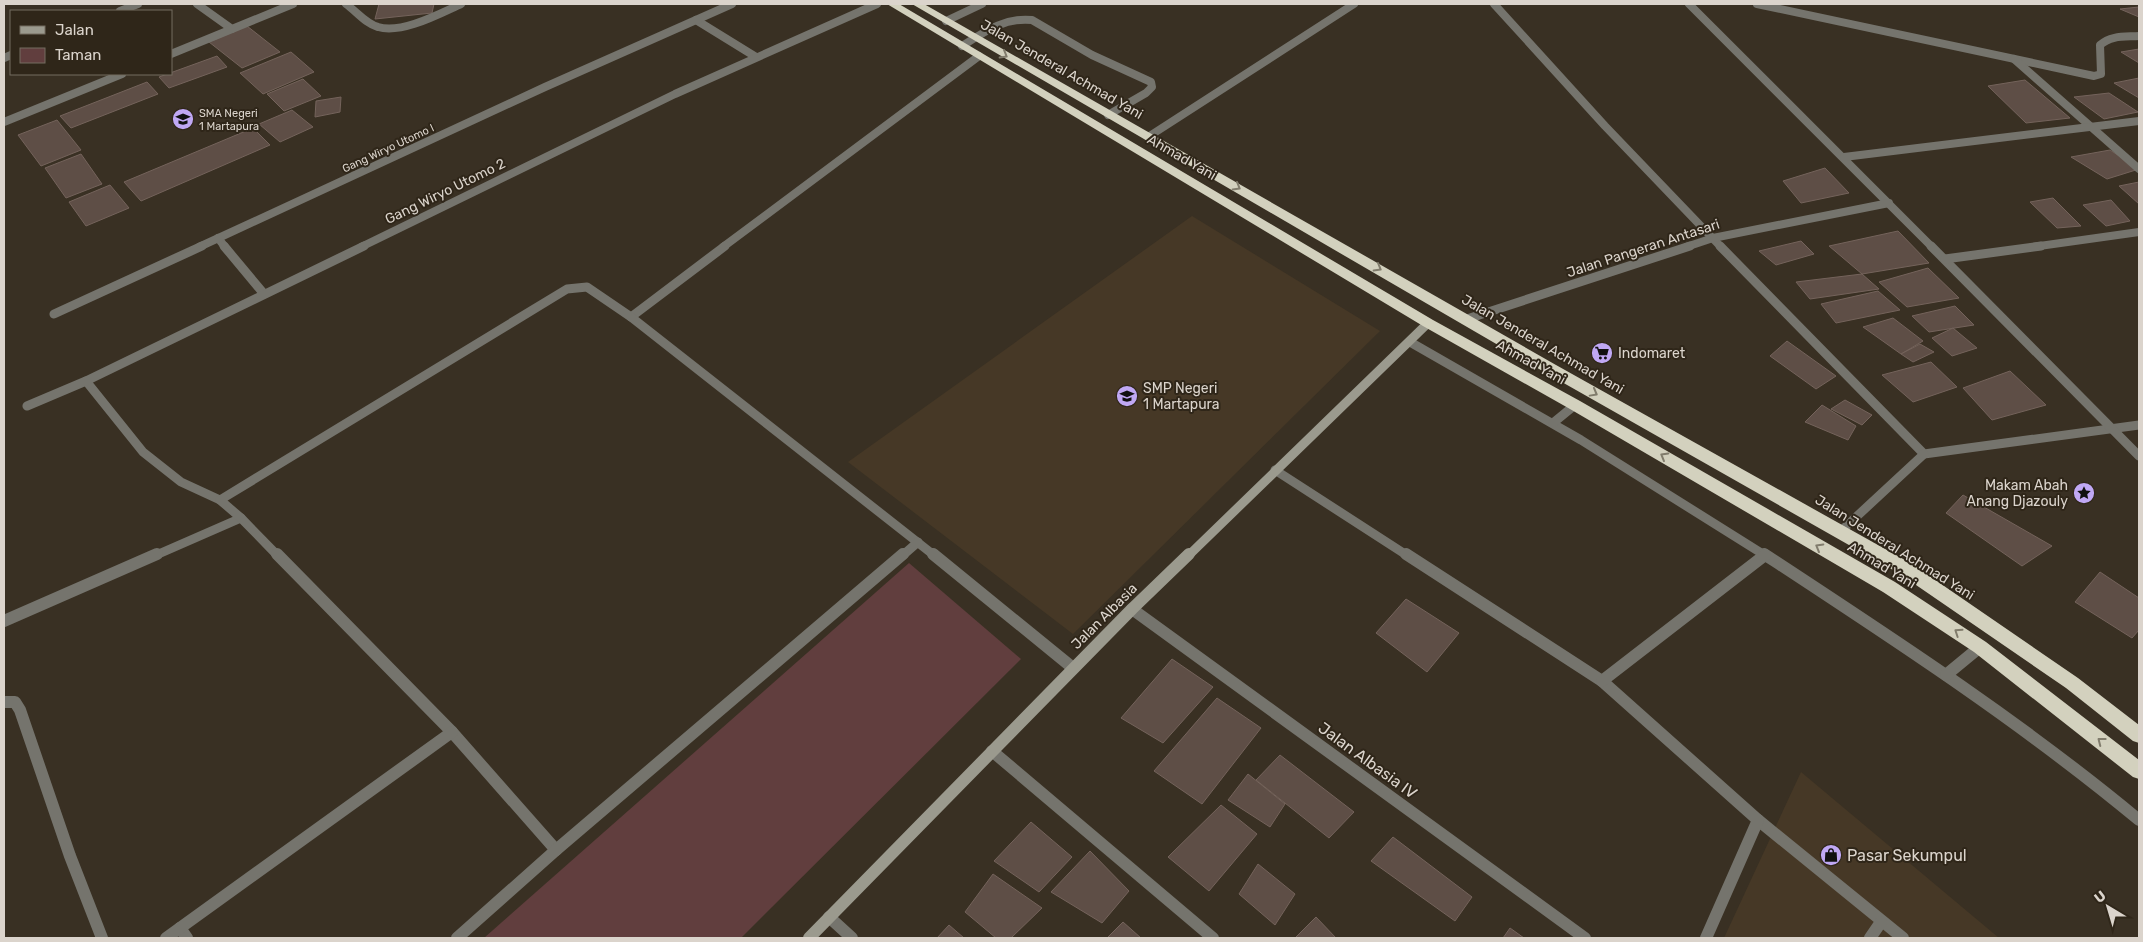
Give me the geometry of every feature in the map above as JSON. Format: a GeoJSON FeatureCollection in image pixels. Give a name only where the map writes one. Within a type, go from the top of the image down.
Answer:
{"type":"FeatureCollection","features":[{"type":"Feature","properties":{"kind":"highway","name":"Ahmad Yani"},"geometry":{"type":"LineString","coordinates":[[892,4],[1428,323],[1575,405],[1889,587],[1980,646],[2139,771]]}},
{"type":"Feature","properties":{"kind":"highway","name":"Jalan Jenderal Achmad Yani"},"geometry":{"type":"LineString","coordinates":[[917,4],[1148,138],[1906,569],[2072,683],[2139,735]]}},
{"type":"Feature","properties":{"kind":"highway"},"geometry":{"type":"LineString","coordinates":[[1646,446],[1659,428]]}},
{"type":"Feature","properties":{"kind":"highway"},"geometry":{"type":"LineString","coordinates":[[1681,466],[1694,448]]}},
{"type":"Feature","properties":{"kind":"street"},"geometry":{"type":"LineString","coordinates":[[123,10],[138,4]]}},
{"type":"Feature","properties":{"kind":"street"},"geometry":{"type":"LineString","coordinates":[[197,4],[232,29]]}},
{"type":"Feature","properties":{"kind":"street"},"geometry":{"type":"LineString","coordinates":[[172,54],[293,4]]}},
{"type":"Feature","properties":{"kind":"street"},"geometry":{"type":"LineString","coordinates":[[346,4],[377,27],[386,29],[420,21],[462,4]]}},
{"type":"Feature","properties":{"kind":"street","name":"Gang Wiryo Utomo I"},"geometry":{"type":"LineString","coordinates":[[54,314],[732,4]]}},
{"type":"Feature","properties":{"kind":"street","name":"Gang Wiryo Utomo 2"},"geometry":{"type":"LineString","coordinates":[[27,406],[86,381],[675,94],[877,4]]}},
{"type":"Feature","properties":{"kind":"street"},"geometry":{"type":"LineString","coordinates":[[946,21],[982,4]]}},
{"type":"Feature","properties":{"kind":"street"},"geometry":{"type":"LineString","coordinates":[[1148,138],[1354,4]]}},
{"type":"Feature","properties":{"kind":"street"},"geometry":{"type":"LineString","coordinates":[[1494,4],[1555,73],[1924,454]]}},
{"type":"Feature","properties":{"kind":"street"},"geometry":{"type":"LineString","coordinates":[[1689,4],[1844,157],[2139,456]]}},
{"type":"Feature","properties":{"kind":"street"},"geometry":{"type":"LineString","coordinates":[[1757,4],[2094,76],[2101,74],[2100,45],[2103,42],[2139,36]]}},
{"type":"Feature","properties":{"kind":"street"},"geometry":{"type":"LineString","coordinates":[[962,46],[999,26],[1024,18],[1032,20],[1092,55],[1151,82],[1152,87],[1146,92],[1108,115]]}},
{"type":"Feature","properties":{"kind":"street"},"geometry":{"type":"LineString","coordinates":[[696,20],[756,57]]}},
{"type":"Feature","properties":{"kind":"street"},"geometry":{"type":"LineString","coordinates":[[631,317],[815,177],[980,56]]}},
{"type":"Feature","properties":{"kind":"street"},"geometry":{"type":"LineString","coordinates":[[2012,58],[2139,169]]}},
{"type":"Feature","properties":{"kind":"street"},"geometry":{"type":"LineString","coordinates":[[4,122],[120,75]]}},
{"type":"Feature","properties":{"kind":"street"},"geometry":{"type":"LineString","coordinates":[[1844,157],[2139,121]]}},
{"type":"Feature","properties":{"kind":"street","name":"Jalan Pangeran Antasari"},"geometry":{"type":"LineString","coordinates":[[1467,319],[1713,238],[1889,203]]}},
{"type":"Feature","properties":{"kind":"street"},"geometry":{"type":"LineString","coordinates":[[1945,259],[2139,232]]}},
{"type":"Feature","properties":{"kind":"street"},"geometry":{"type":"LineString","coordinates":[[218,238],[264,294]]}},
{"type":"Feature","properties":{"kind":"street"},"geometry":{"type":"LineString","coordinates":[[220,500],[559,292],[573,287],[587,287],[631,317],[918,542],[1073,668]]}},
{"type":"Feature","properties":{"kind":"street","name":"Jalan Albasia"},"geometry":{"type":"LineString","coordinates":[[809,938],[1132,609],[1428,323]]}},
{"type":"Feature","properties":{"kind":"street"},"geometry":{"type":"LineString","coordinates":[[1410,342],[1553,423],[1765,555],[1946,675],[2104,791],[2139,820]]}},
{"type":"Feature","properties":{"kind":"street"},"geometry":{"type":"LineString","coordinates":[[86,381],[122,422],[143,452],[181,482],[220,500],[241,518],[452,732],[556,850]]}},
{"type":"Feature","properties":{"kind":"street"},"geometry":{"type":"LineString","coordinates":[[1553,423],[1575,405]]}},
{"type":"Feature","properties":{"kind":"street"},"geometry":{"type":"LineString","coordinates":[[1841,531],[1924,454],[2139,425]]}},
{"type":"Feature","properties":{"kind":"street"},"geometry":{"type":"LineString","coordinates":[[1275,470],[1602,681],[1758,820],[1903,938]]}},
{"type":"Feature","properties":{"kind":"street"},"geometry":{"type":"LineString","coordinates":[[4,621],[241,518]]}},
{"type":"Feature","properties":{"kind":"street"},"geometry":{"type":"LineString","coordinates":[[457,938],[556,850],[918,542]]}},
{"type":"Feature","properties":{"kind":"street"},"geometry":{"type":"LineString","coordinates":[[1602,681],[1765,555]]}},
{"type":"Feature","properties":{"kind":"street","name":"Jalan Albasia IV"},"geometry":{"type":"LineString","coordinates":[[1132,609],[1585,938]]}},
{"type":"Feature","properties":{"kind":"street"},"geometry":{"type":"LineString","coordinates":[[1946,675],[1980,646]]}},
{"type":"Feature","properties":{"kind":"street"},"geometry":{"type":"LineString","coordinates":[[4,702],[15,702],[20,710],[70,856],[102,938]]}},
{"type":"Feature","properties":{"kind":"street"},"geometry":{"type":"LineString","coordinates":[[166,938],[183,933],[452,732]]}},
{"type":"Feature","properties":{"kind":"street"},"geometry":{"type":"LineString","coordinates":[[992,751],[1213,938]]}},
{"type":"Feature","properties":{"kind":"street"},"geometry":{"type":"LineString","coordinates":[[1706,938],[1758,820]]}},
{"type":"Feature","properties":{"kind":"street"},"geometry":{"type":"LineString","coordinates":[[829,917],[852,938]]}},
{"type":"Feature","properties":{"kind":"street"},"geometry":{"type":"LineString","coordinates":[[1870,938],[1881,922]]}},
{"type":"Feature","properties":{"kind":"shaded area","name":"SMP Negeri 1 Martapura"},"geometry":{"type":"Polygon","coordinates":[[[1192,216],[1380,331],[1073,634],[848,462],[1192,216]]]}},
{"type":"Feature","properties":{"kind":"shaded area","name":"Pasar Sekumpul"},"geometry":{"type":"Polygon","coordinates":[[[1801,772],[1999,938],[1724,938],[1801,772]]]}},
{"type":"Feature","properties":{"kind":"green space"},"geometry":{"type":"Polygon","coordinates":[[[909,563],[1021,659],[741,938],[484,938],[909,563]]]}},
{"type":"Feature","properties":{"kind":"building"},"geometry":{"type":"Polygon","coordinates":[[[379,4],[434,4],[432,13],[375,19],[379,4]]]}},
{"type":"Feature","properties":{"kind":"building"},"geometry":{"type":"Polygon","coordinates":[[[2139,7],[2139,17],[2120,9],[2139,7]]]}},
{"type":"Feature","properties":{"kind":"building"},"geometry":{"type":"Polygon","coordinates":[[[247,26],[280,52],[242,68],[209,42],[247,26]]]}},
{"type":"Feature","properties":{"kind":"building"},"geometry":{"type":"Polygon","coordinates":[[[2139,49],[2139,63],[2121,52],[2139,49]]]}},
{"type":"Feature","properties":{"kind":"building"},"geometry":{"type":"Polygon","coordinates":[[[291,52],[314,72],[263,94],[240,73],[291,52]]]}},
{"type":"Feature","properties":{"kind":"building"},"geometry":{"type":"Polygon","coordinates":[[[217,56],[227,67],[169,88],[159,77],[172,75],[172,72],[217,56]]]}},
{"type":"Feature","properties":{"kind":"building"},"geometry":{"type":"Polygon","coordinates":[[[2139,78],[2139,98],[2114,83],[2139,78]]]}},
{"type":"Feature","properties":{"kind":"building"},"geometry":{"type":"Polygon","coordinates":[[[303,79],[321,96],[284,111],[267,94],[303,79]]]}},
{"type":"Feature","properties":{"kind":"building"},"geometry":{"type":"Polygon","coordinates":[[[2025,80],[2070,118],[2026,123],[1988,86],[2025,80]]]}},
{"type":"Feature","properties":{"kind":"building"},"geometry":{"type":"Polygon","coordinates":[[[147,82],[158,94],[71,128],[60,116],[147,82]]]}},
{"type":"Feature","properties":{"kind":"building"},"geometry":{"type":"Polygon","coordinates":[[[2109,93],[2138,112],[2104,119],[2074,97],[2109,93]]]}},
{"type":"Feature","properties":{"kind":"building"},"geometry":{"type":"Polygon","coordinates":[[[341,97],[340,112],[315,117],[316,101],[341,97]]]}},
{"type":"Feature","properties":{"kind":"building"},"geometry":{"type":"Polygon","coordinates":[[[292,110],[313,127],[280,142],[259,124],[292,110]]]}},
{"type":"Feature","properties":{"kind":"building"},"geometry":{"type":"Polygon","coordinates":[[[57,120],[81,150],[41,166],[18,135],[57,120]]]}},
{"type":"Feature","properties":{"kind":"building"},"geometry":{"type":"Polygon","coordinates":[[[253,128],[270,145],[141,201],[124,182],[253,128]]]}},
{"type":"Feature","properties":{"kind":"building"},"geometry":{"type":"Polygon","coordinates":[[[2110,150],[2139,169],[2107,179],[2071,157],[2110,150]]]}},
{"type":"Feature","properties":{"kind":"building"},"geometry":{"type":"Polygon","coordinates":[[[81,154],[102,184],[66,198],[45,168],[81,154]]]}},
{"type":"Feature","properties":{"kind":"building"},"geometry":{"type":"Polygon","coordinates":[[[1825,168],[1849,193],[1801,203],[1783,181],[1825,168]]]}},
{"type":"Feature","properties":{"kind":"building"},"geometry":{"type":"Polygon","coordinates":[[[2139,182],[2139,204],[2119,186],[2139,182]]]}},
{"type":"Feature","properties":{"kind":"building"},"geometry":{"type":"Polygon","coordinates":[[[110,185],[129,208],[86,226],[69,202],[110,185]]]}},
{"type":"Feature","properties":{"kind":"building"},"geometry":{"type":"Polygon","coordinates":[[[2053,198],[2081,226],[2057,228],[2030,202],[2053,198]]]}},
{"type":"Feature","properties":{"kind":"building"},"geometry":{"type":"Polygon","coordinates":[[[2111,200],[2130,221],[2106,226],[2083,205],[2111,200]]]}},
{"type":"Feature","properties":{"kind":"building"},"geometry":{"type":"Polygon","coordinates":[[[1898,231],[1929,263],[1862,274],[1829,246],[1898,231]]]}},
{"type":"Feature","properties":{"kind":"building"},"geometry":{"type":"Polygon","coordinates":[[[1801,241],[1814,254],[1776,265],[1759,251],[1801,241]]]}},
{"type":"Feature","properties":{"kind":"building"},"geometry":{"type":"Polygon","coordinates":[[[1928,268],[1959,298],[1907,307],[1879,282],[1928,268]]]}},
{"type":"Feature","properties":{"kind":"building"},"geometry":{"type":"Polygon","coordinates":[[[1862,274],[1879,289],[1810,299],[1796,282],[1862,274]]]}},
{"type":"Feature","properties":{"kind":"building"},"geometry":{"type":"Polygon","coordinates":[[[1878,291],[1900,310],[1836,323],[1821,304],[1878,291]]]}},
{"type":"Feature","properties":{"kind":"building"},"geometry":{"type":"Polygon","coordinates":[[[1955,306],[1974,325],[1929,332],[1912,316],[1955,306]]]}},
{"type":"Feature","properties":{"kind":"building"},"geometry":{"type":"Polygon","coordinates":[[[1893,318],[1923,341],[1901,354],[1863,327],[1893,318]]]}},
{"type":"Feature","properties":{"kind":"building"},"geometry":{"type":"Polygon","coordinates":[[[1953,328],[1977,348],[1952,356],[1932,338],[1953,328]]]}},
{"type":"Feature","properties":{"kind":"building"},"geometry":{"type":"Polygon","coordinates":[[[1787,341],[1836,376],[1816,389],[1770,356],[1787,341]]]}},
{"type":"Feature","properties":{"kind":"building"},"geometry":{"type":"Polygon","coordinates":[[[1920,344],[1934,352],[1913,362],[1901,354],[1920,344]]]}},
{"type":"Feature","properties":{"kind":"building"},"geometry":{"type":"Polygon","coordinates":[[[1931,362],[1957,387],[1913,402],[1882,375],[1931,362]]]}},
{"type":"Feature","properties":{"kind":"building"},"geometry":{"type":"Polygon","coordinates":[[[2010,371],[2046,405],[1992,420],[1963,388],[2010,371]]]}},
{"type":"Feature","properties":{"kind":"building"},"geometry":{"type":"Polygon","coordinates":[[[1845,400],[1872,415],[1862,425],[1831,409],[1845,400]]]}},
{"type":"Feature","properties":{"kind":"building"},"geometry":{"type":"Polygon","coordinates":[[[1822,405],[1856,426],[1848,440],[1805,422],[1822,405]]]}},
{"type":"Feature","properties":{"kind":"building"},"geometry":{"type":"Polygon","coordinates":[[[1963,495],[2052,546],[2022,566],[1946,513],[1963,495]]]}},
{"type":"Feature","properties":{"kind":"building"},"geometry":{"type":"Polygon","coordinates":[[[2100,572],[2139,598],[2139,630],[2132,638],[2075,602],[2100,572]]]}},
{"type":"Feature","properties":{"kind":"building"},"geometry":{"type":"Polygon","coordinates":[[[1406,599],[1459,633],[1427,672],[1376,633],[1406,599]]]}},
{"type":"Feature","properties":{"kind":"building"},"geometry":{"type":"Polygon","coordinates":[[[1172,659],[1213,687],[1163,743],[1121,718],[1172,659]]]}},
{"type":"Feature","properties":{"kind":"building"},"geometry":{"type":"Polygon","coordinates":[[[1217,698],[1261,728],[1202,804],[1154,771],[1217,698]]]}},
{"type":"Feature","properties":{"kind":"building"},"geometry":{"type":"Polygon","coordinates":[[[1280,755],[1354,812],[1329,838],[1256,780],[1280,755]]]}},
{"type":"Feature","properties":{"kind":"building"},"geometry":{"type":"Polygon","coordinates":[[[1248,774],[1285,804],[1270,827],[1228,800],[1248,774]]]}},
{"type":"Feature","properties":{"kind":"building"},"geometry":{"type":"Polygon","coordinates":[[[1221,805],[1257,834],[1209,891],[1168,857],[1221,805]]]}},
{"type":"Feature","properties":{"kind":"building"},"geometry":{"type":"Polygon","coordinates":[[[1031,822],[1072,857],[1039,892],[994,861],[1031,822]]]}},
{"type":"Feature","properties":{"kind":"building"},"geometry":{"type":"Polygon","coordinates":[[[1393,837],[1472,897],[1455,921],[1371,861],[1393,837]]]}},
{"type":"Feature","properties":{"kind":"building"},"geometry":{"type":"Polygon","coordinates":[[[1090,851],[1129,891],[1102,923],[1051,892],[1090,851]]]}},
{"type":"Feature","properties":{"kind":"building"},"geometry":{"type":"Polygon","coordinates":[[[1258,864],[1295,894],[1275,925],[1239,894],[1258,864]]]}},
{"type":"Feature","properties":{"kind":"building"},"geometry":{"type":"Polygon","coordinates":[[[993,874],[1042,908],[1011,938],[996,938],[965,912],[993,874]]]}},
{"type":"Feature","properties":{"kind":"building"},"geometry":{"type":"Polygon","coordinates":[[[1316,917],[1336,938],[1295,938],[1316,917]]]}},
{"type":"Feature","properties":{"kind":"building"},"geometry":{"type":"Polygon","coordinates":[[[1123,922],[1141,938],[1107,938],[1123,922]]]}},
{"type":"Feature","properties":{"kind":"building"},"geometry":{"type":"Polygon","coordinates":[[[949,925],[964,938],[937,938],[949,925]]]}},
{"type":"Feature","properties":{"kind":"building"},"geometry":{"type":"Polygon","coordinates":[[[1510,928],[1524,938],[1503,938],[1510,928]]]}},
{"type":"Feature","properties":{"kind":"place","name":"SMA Negeri 1 Martapura"},"geometry":{"type":"Point","coordinates":[183,119]}},
{"type":"Feature","properties":{"kind":"place","name":"Indomaret"},"geometry":{"type":"Point","coordinates":[1602,353]}},
{"type":"Feature","properties":{"kind":"place","name":"SMP Negeri 1 Martapura"},"geometry":{"type":"Point","coordinates":[1127,396]}},
{"type":"Feature","properties":{"kind":"place","name":"Makam Abah Anang Djazouly"},"geometry":{"type":"Point","coordinates":[2084,493]}},
{"type":"Feature","properties":{"kind":"place","name":"Pasar Sekumpul"},"geometry":{"type":"Point","coordinates":[1831,855]}}]}
